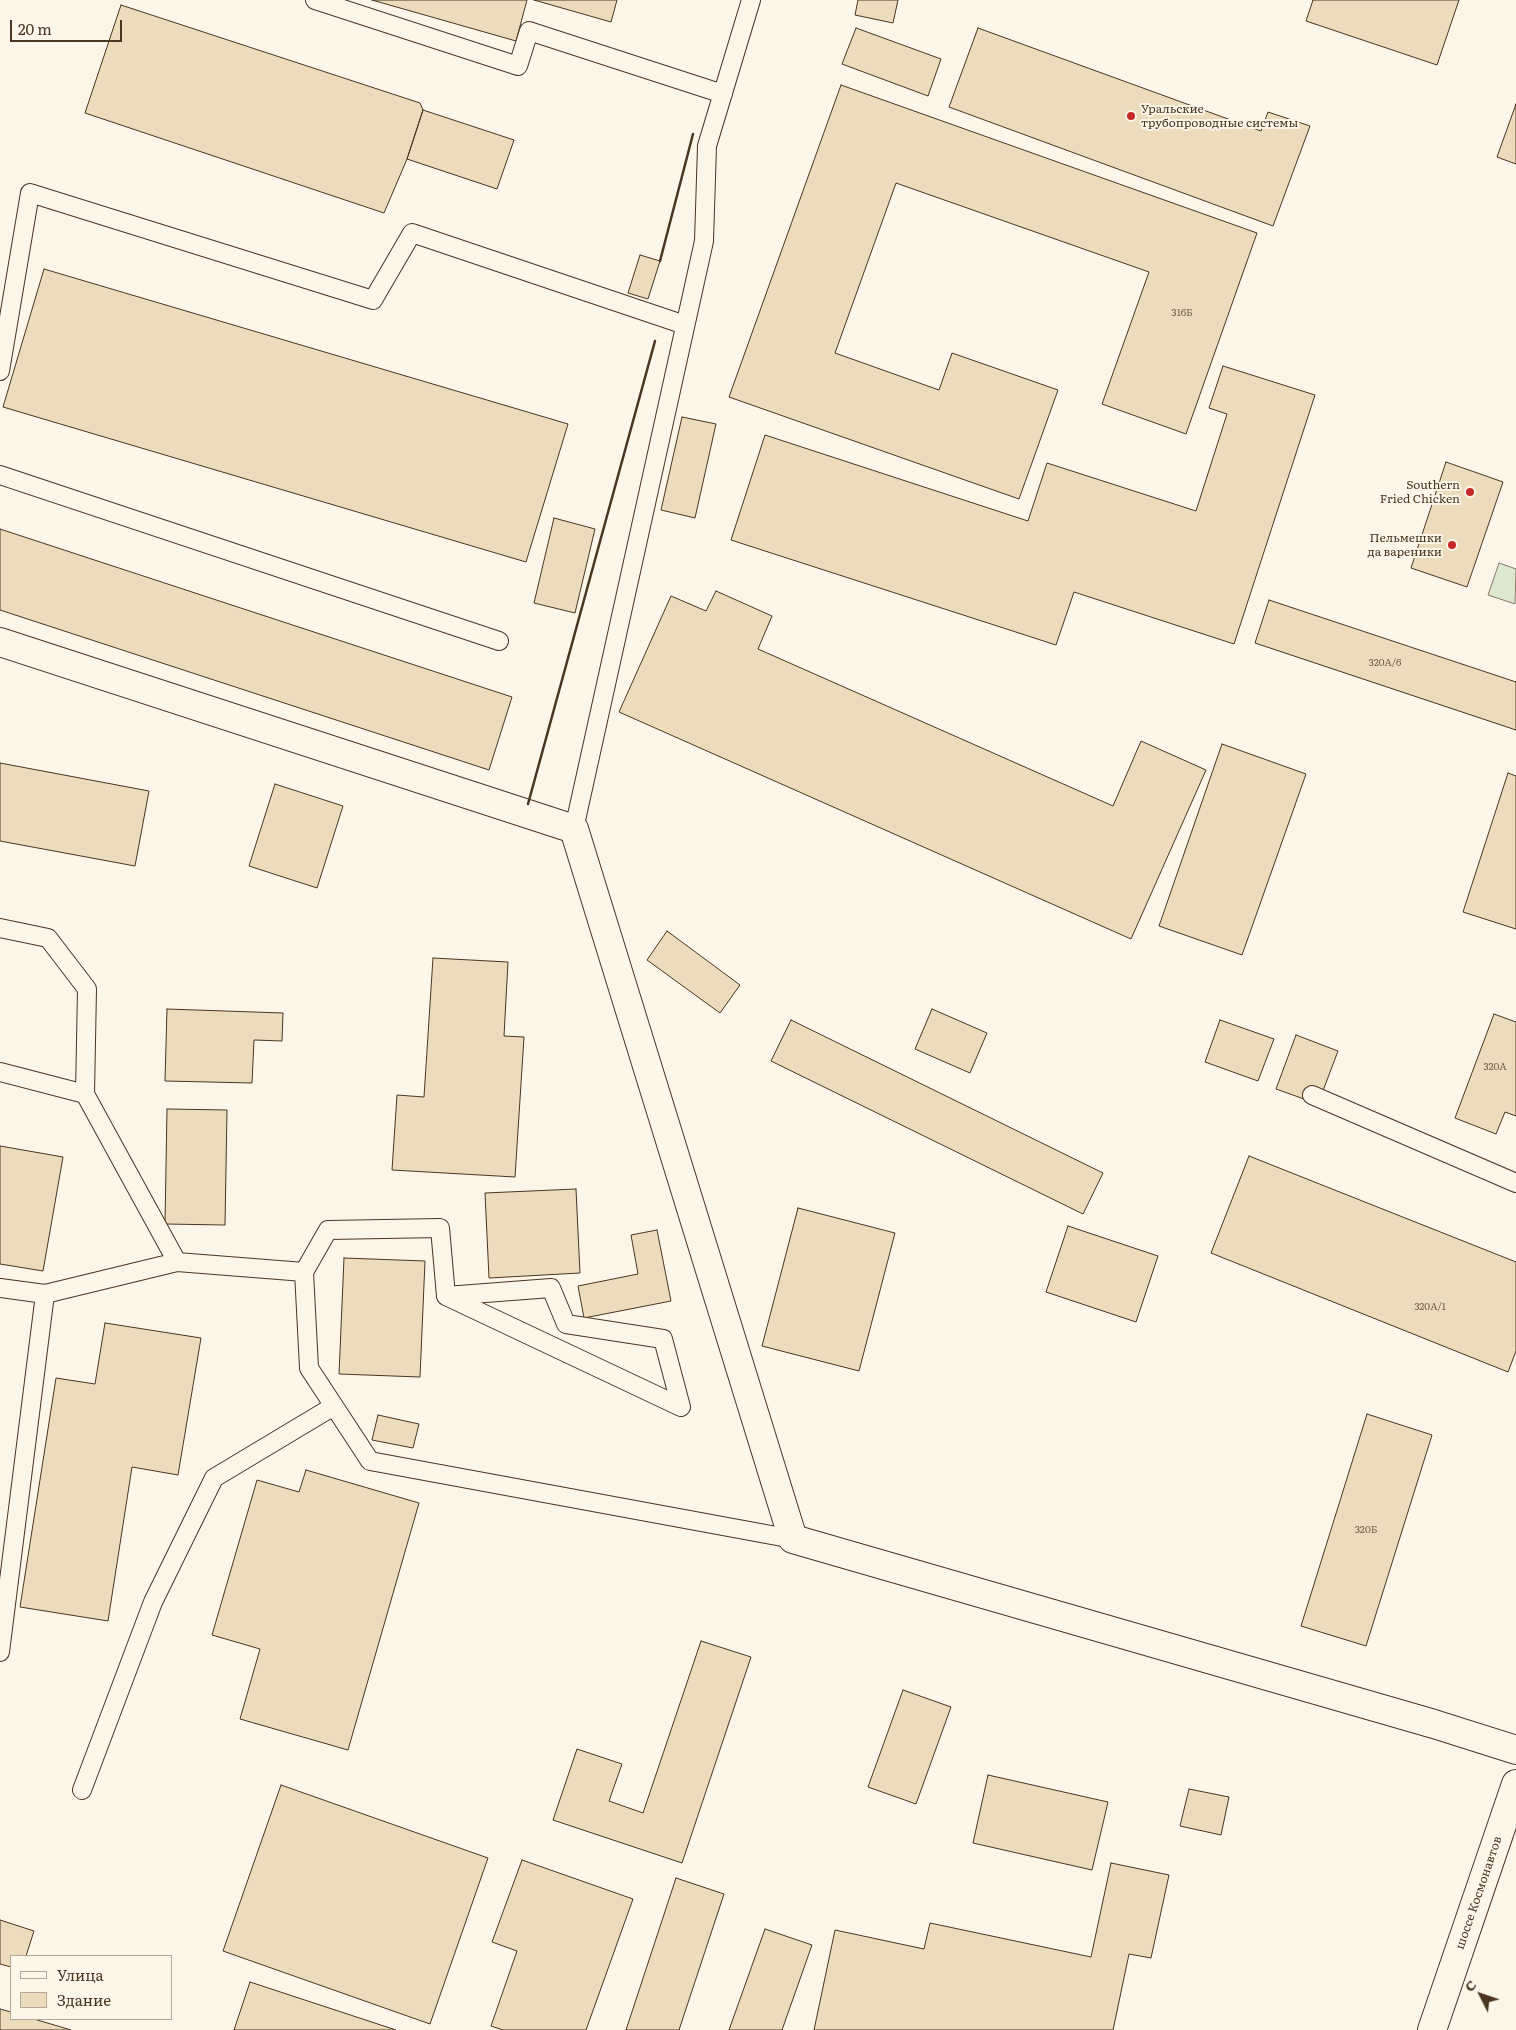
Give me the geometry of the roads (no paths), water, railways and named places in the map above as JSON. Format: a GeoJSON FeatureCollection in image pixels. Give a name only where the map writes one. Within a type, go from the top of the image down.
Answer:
{"type":"FeatureCollection","features":[{"type":"Feature","properties":{"kind":"street"},"geometry":{"type":"LineString","coordinates":[[0,642],[574,829],[793,1539],[1415,1718],[1516,1750]]}},
{"type":"Feature","properties":{"kind":"street","name":"шоссе Космонавтов"},"geometry":{"type":"LineString","coordinates":[[1432,2030],[1516,1784]]}},
{"type":"Feature","properties":{"kind":"lane"},"geometry":{"type":"LineString","coordinates":[[315,0],[518,66],[529,31],[723,94]]}},
{"type":"Feature","properties":{"kind":"lane"},"geometry":{"type":"LineString","coordinates":[[574,829],[704,241],[707,146],[751,0]]}},
{"type":"Feature","properties":{"kind":"lane"},"geometry":{"type":"LineString","coordinates":[[0,371],[30,193],[373,300],[412,232],[685,325]]}},
{"type":"Feature","properties":{"kind":"lane"},"geometry":{"type":"LineString","coordinates":[[0,475],[499,641]]}},
{"type":"Feature","properties":{"kind":"lane"},"geometry":{"type":"LineString","coordinates":[[0,928],[48,938],[86,989],[85,1094],[177,1262]]}},
{"type":"Feature","properties":{"kind":"lane"},"geometry":{"type":"LineString","coordinates":[[0,1072],[85,1094]]}},
{"type":"Feature","properties":{"kind":"lane"},"geometry":{"type":"LineString","coordinates":[[1312,1095],[1516,1184]]}},
{"type":"Feature","properties":{"kind":"lane"},"geometry":{"type":"LineString","coordinates":[[446,1296],[440,1228],[328,1230],[304,1272],[309,1368],[370,1461],[793,1539]]}},
{"type":"Feature","properties":{"kind":"lane"},"geometry":{"type":"LineString","coordinates":[[0,1288],[45,1294],[177,1262],[304,1272]]}},
{"type":"Feature","properties":{"kind":"lane"},"geometry":{"type":"LineString","coordinates":[[551,1288],[566,1324],[663,1339],[681,1407],[446,1296],[551,1288]]}},
{"type":"Feature","properties":{"kind":"lane"},"geometry":{"type":"LineString","coordinates":[[0,1652],[45,1294]]}},
{"type":"Feature","properties":{"kind":"lane"},"geometry":{"type":"LineString","coordinates":[[82,1790],[153,1602],[214,1478],[334,1406]]}},
{"type":"Feature","properties":{"kind":"place","name":"Уральские трубопроводные системы"},"geometry":{"type":"Point","coordinates":[1131,116]}},
{"type":"Feature","properties":{"kind":"place","name":"Southern Fried Chicken"},"geometry":{"type":"Point","coordinates":[1470,492]}},
{"type":"Feature","properties":{"kind":"place","name":"Пельмешки да вареники"},"geometry":{"type":"Point","coordinates":[1452,545]}}]}
